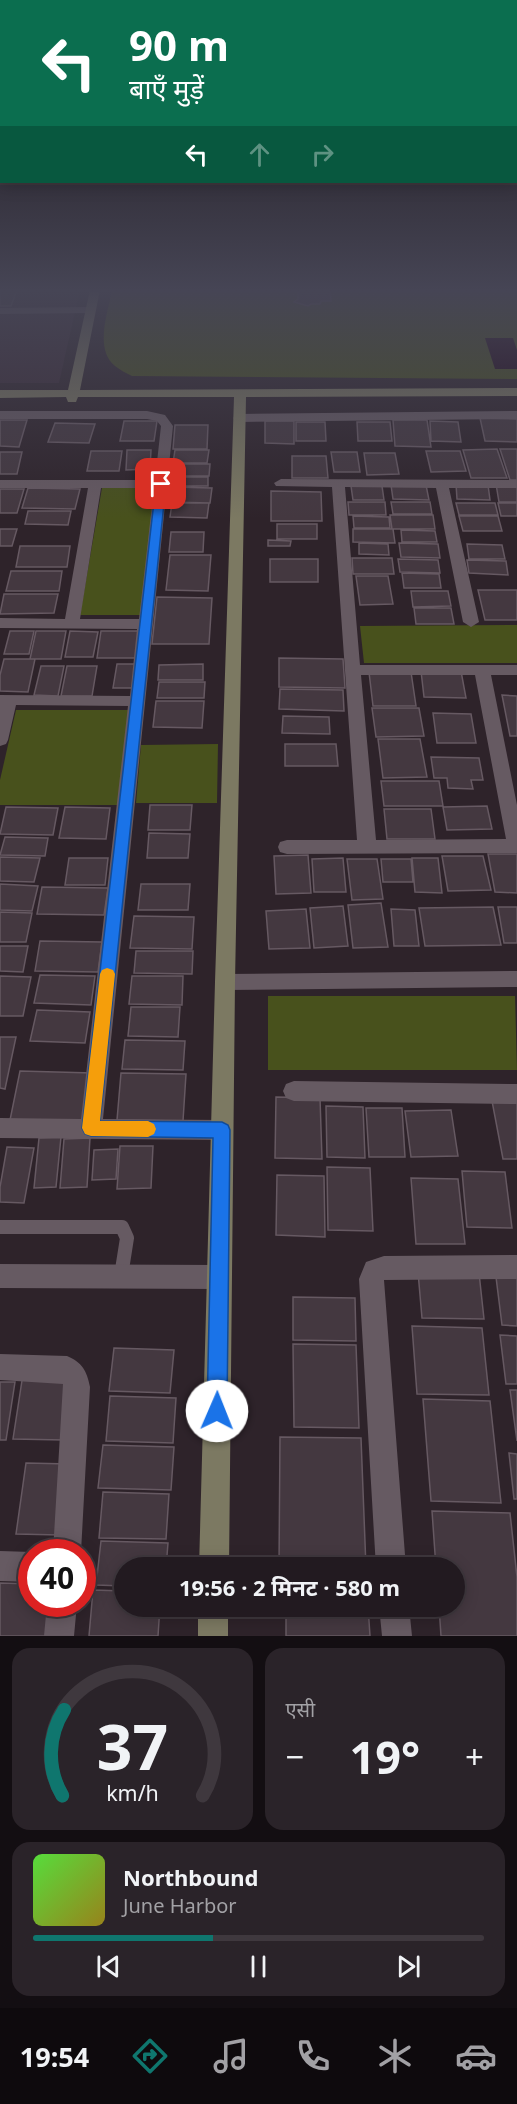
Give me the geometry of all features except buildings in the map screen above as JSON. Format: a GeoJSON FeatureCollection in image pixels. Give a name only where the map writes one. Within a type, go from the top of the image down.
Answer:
{"type":"FeatureCollection","features":[{"type":"Feature","properties":{"kind":"street"},"geometry":{"type":"LineString","coordinates":[[72,396],[79,366]]}},
{"type":"Feature","properties":{"kind":"street"},"geometry":{"type":"LineString","coordinates":[[240,396],[517,392]]}},
{"type":"Feature","properties":{"kind":"street"},"geometry":{"type":"LineString","coordinates":[[0,394],[517,398]]}},
{"type":"Feature","properties":{"kind":"street"},"geometry":{"type":"LineString","coordinates":[[0,399],[72,396]]}},
{"type":"Feature","properties":{"kind":"street"},"geometry":{"type":"LineString","coordinates":[[214,1557],[225,982],[240,396]]}},
{"type":"Feature","properties":{"kind":"street"},"geometry":{"type":"LineString","coordinates":[[0,415],[147,415],[160,418],[167,426],[91,1128]]}},
{"type":"Feature","properties":{"kind":"street"},"geometry":{"type":"LineString","coordinates":[[239,418],[517,415]]}},
{"type":"Feature","properties":{"kind":"street"},"geometry":{"type":"LineString","coordinates":[[281,483],[517,484]]}},
{"type":"Feature","properties":{"kind":"street"},"geometry":{"type":"LineString","coordinates":[[338,483],[367,847]]}},
{"type":"Feature","properties":{"kind":"street"},"geometry":{"type":"LineString","coordinates":[[442,483],[471,622]]}},
{"type":"Feature","properties":{"kind":"street"},"geometry":{"type":"LineString","coordinates":[[0,484],[161,484]]}},
{"type":"Feature","properties":{"kind":"street"},"geometry":{"type":"LineString","coordinates":[[72,623],[95,484]]}},
{"type":"Feature","properties":{"kind":"street"},"geometry":{"type":"LineString","coordinates":[[0,623],[146,624]]}},
{"type":"Feature","properties":{"kind":"street"},"geometry":{"type":"LineString","coordinates":[[353,670],[517,670]]}},
{"type":"Feature","properties":{"kind":"street"},"geometry":{"type":"LineString","coordinates":[[287,847],[517,846],[482,670]]}},
{"type":"Feature","properties":{"kind":"street"},"geometry":{"type":"LineString","coordinates":[[0,740],[5,700],[137,701]]}},
{"type":"Feature","properties":{"kind":"street"},"geometry":{"type":"LineString","coordinates":[[225,982],[517,979]]}},
{"type":"Feature","properties":{"kind":"street"},"geometry":{"type":"LineString","coordinates":[[294,1091],[517,1094]]}},
{"type":"Feature","properties":{"kind":"street"},"geometry":{"type":"LineString","coordinates":[[0,1128],[222,1130]]}},
{"type":"Feature","properties":{"kind":"street"},"geometry":{"type":"LineString","coordinates":[[391,1557],[371,1278],[375,1271],[384,1268],[517,1267]]}},
{"type":"Feature","properties":{"kind":"street"},"geometry":{"type":"LineString","coordinates":[[0,1275],[219,1276]]}},
{"type":"Feature","properties":{"kind":"street"},"geometry":{"type":"LineString","coordinates":[[0,1367],[68,1369],[75,1377],[77,1387],[68,1539]]}},
{"type":"Feature","properties":{"kind":"street"},"geometry":{"type":"LineString","coordinates":[[0,1566],[18,1567]]}},
{"type":"Feature","properties":{"kind":"street"},"geometry":{"type":"LineString","coordinates":[[59,1636],[61,1617]]}},
{"type":"Feature","properties":{"kind":"street"},"geometry":{"type":"LineString","coordinates":[[213,1617],[213,1636]]}},
{"type":"Feature","properties":{"kind":"street"},"geometry":{"type":"LineString","coordinates":[[395,1617],[397,1636]]}},
{"type":"Feature","properties":{"kind":"lane"},"geometry":{"type":"LineString","coordinates":[[0,1227],[122,1227],[127,1238],[121,1276]]}},
{"type":"Feature","properties":{"kind":"shaded area"},"geometry":{"type":"Polygon","coordinates":[[[0,366],[63,366],[59,383],[0,383],[0,366]]]}},
{"type":"Feature","properties":{"kind":"shaded area"},"geometry":{"type":"Polygon","coordinates":[[[494,366],[517,366],[517,369],[495,369],[494,366]]]}},
{"type":"Feature","properties":{"kind":"green space"},"geometry":{"type":"Polygon","coordinates":[[[116,366],[517,366],[517,379],[132,376],[116,366]]]}},
{"type":"Feature","properties":{"kind":"green space"},"geometry":{"type":"Polygon","coordinates":[[[102,488],[155,488],[141,615],[80,615],[102,488]]]}},
{"type":"Feature","properties":{"kind":"green space"},"geometry":{"type":"Polygon","coordinates":[[[517,625],[517,663],[364,663],[360,626],[517,625]]]}},
{"type":"Feature","properties":{"kind":"green space"},"geometry":{"type":"Polygon","coordinates":[[[16,710],[130,710],[118,805],[0,805],[0,780],[16,710]]]}},
{"type":"Feature","properties":{"kind":"green space"},"geometry":{"type":"Polygon","coordinates":[[[218,744],[217,803],[136,803],[141,745],[218,744]]]}},
{"type":"Feature","properties":{"kind":"green space"},"geometry":{"type":"Polygon","coordinates":[[[268,996],[515,996],[517,1070],[268,1070],[268,996]]]}},
{"type":"Feature","properties":{"kind":"slow traffic"},"geometry":{"type":"LineString","coordinates":[[107,974],[91,1128],[148,1129]]}},
{"type":"Feature","properties":{"kind":"route"},"geometry":{"type":"LineString","coordinates":[[161,484],[91,1128],[222,1130],[217,1411]]}}]}
